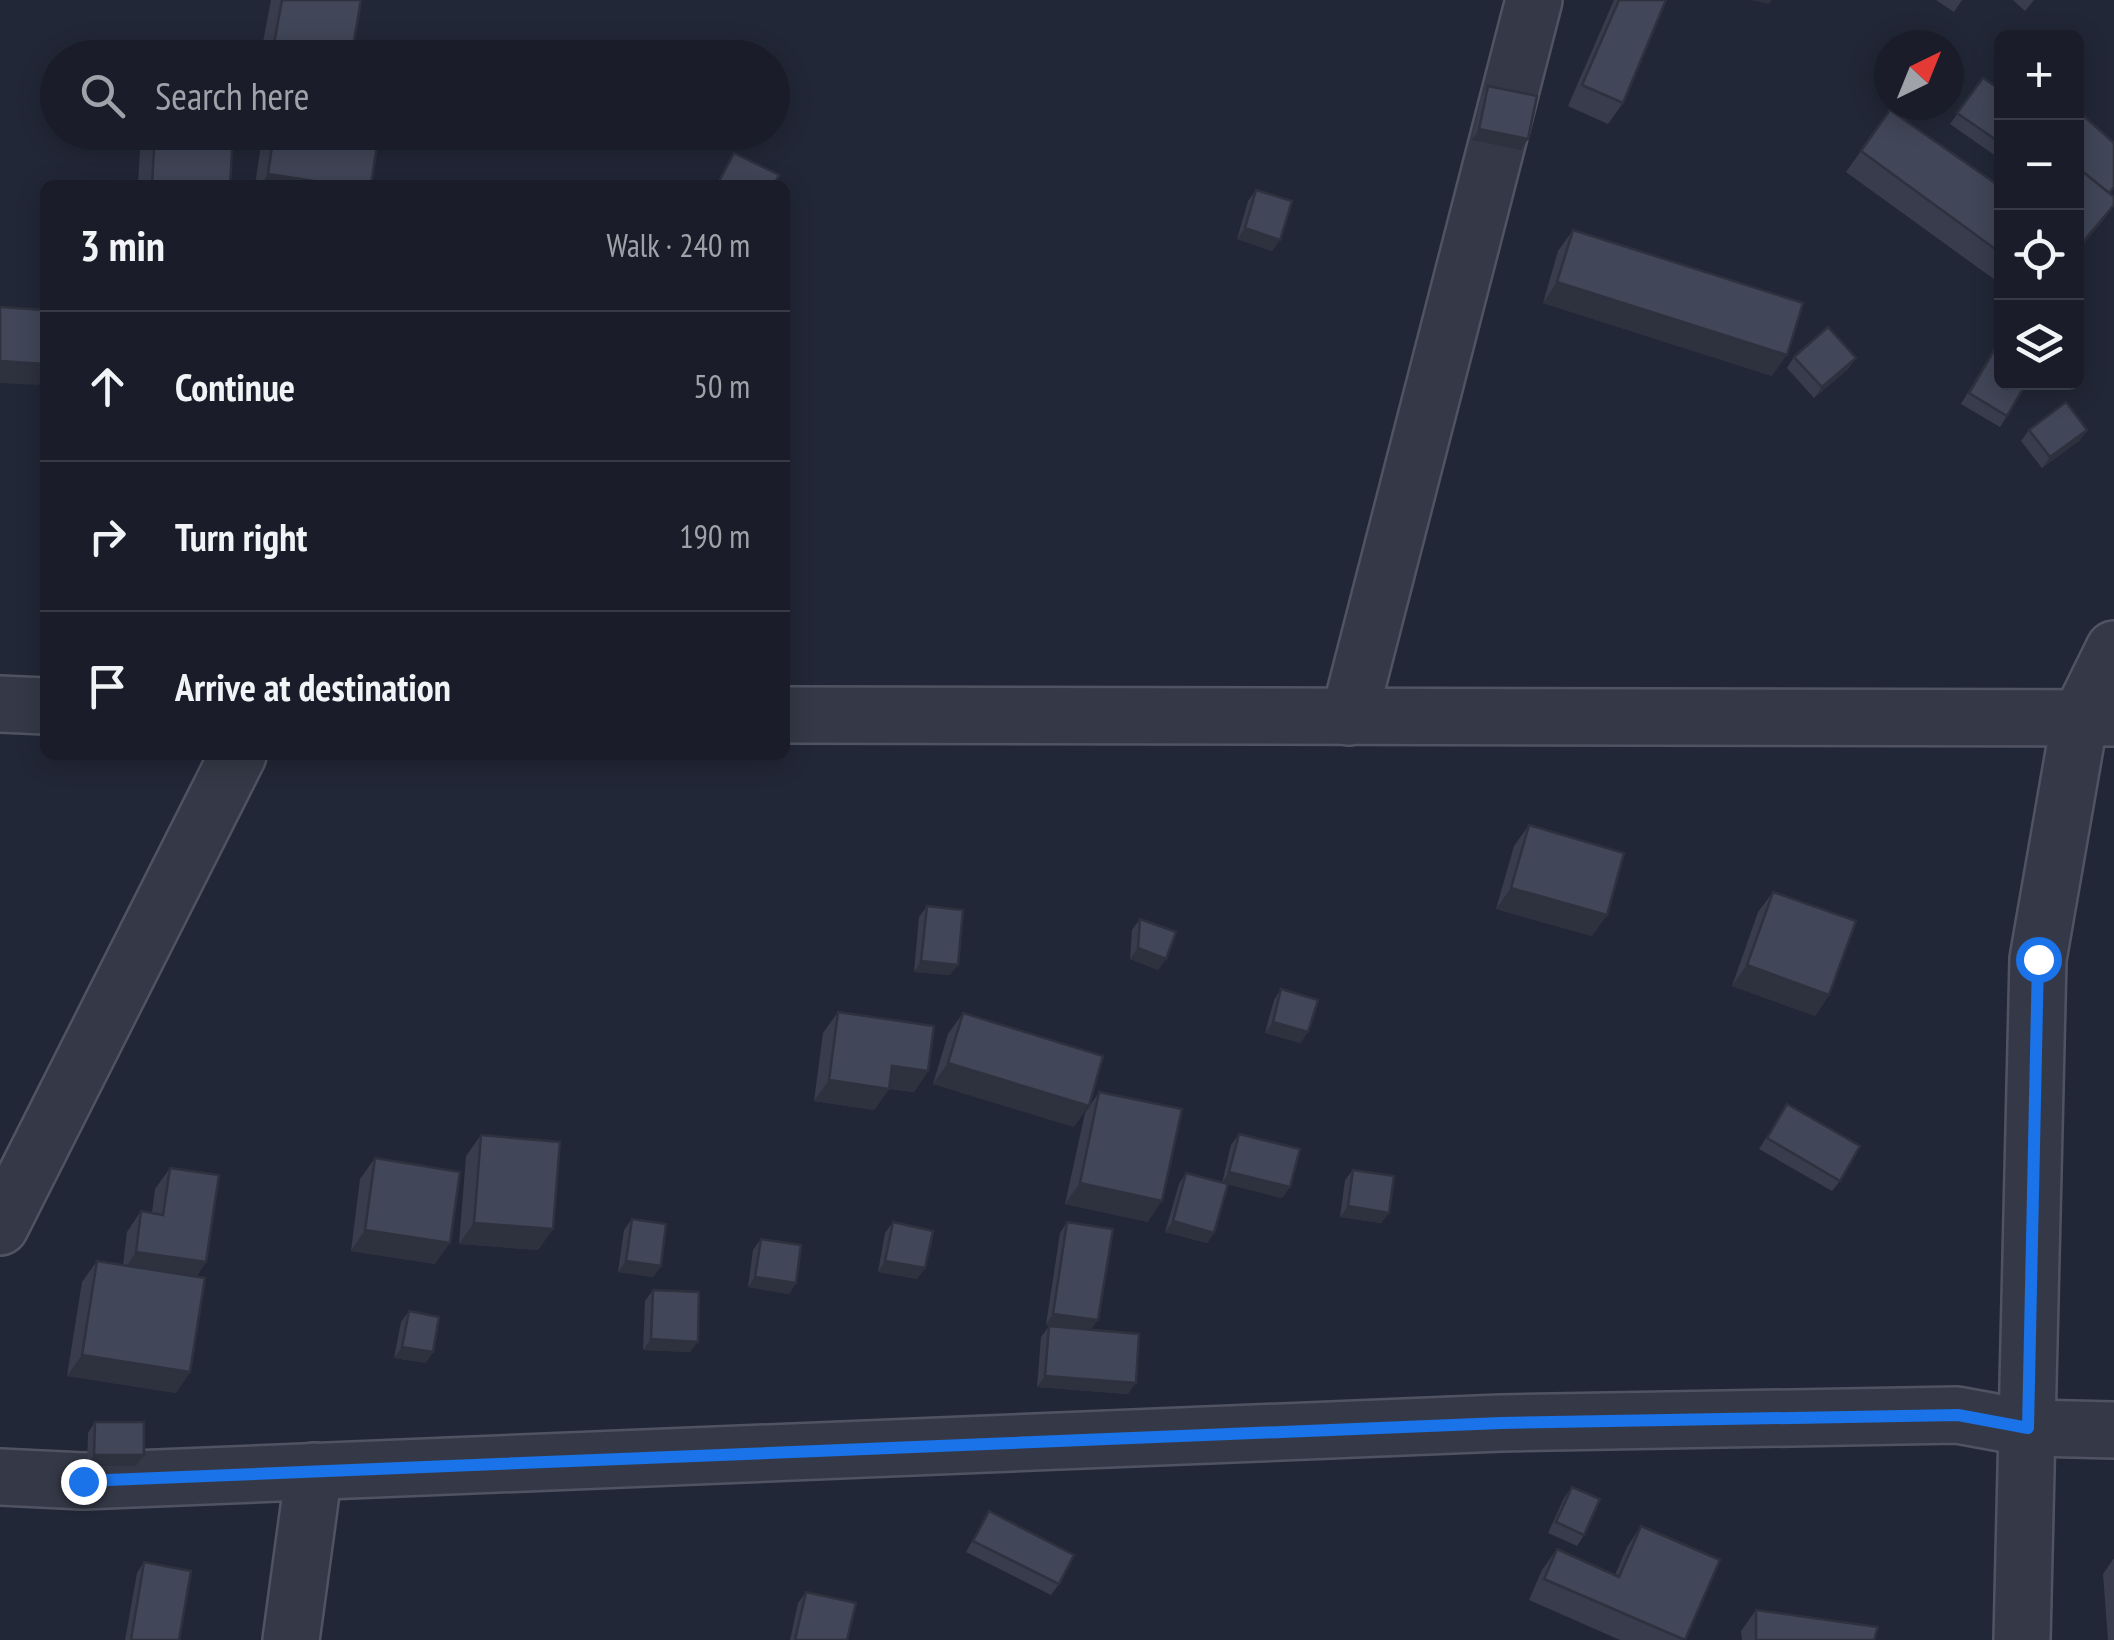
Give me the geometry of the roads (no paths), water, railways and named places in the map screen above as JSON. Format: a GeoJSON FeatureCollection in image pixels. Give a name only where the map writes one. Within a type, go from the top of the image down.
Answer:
{"type":"FeatureCollection","features":[{"type":"Feature","properties":{"kind":"street"},"geometry":{"type":"LineString","coordinates":[[1349,717],[1534,0]]}},
{"type":"Feature","properties":{"kind":"street"},"geometry":{"type":"LineString","coordinates":[[2022,1640],[2038,959],[2114,649]]}},
{"type":"Feature","properties":{"kind":"street"},"geometry":{"type":"LineString","coordinates":[[0,704],[40,706]]}},
{"type":"Feature","properties":{"kind":"street"},"geometry":{"type":"LineString","coordinates":[[790,715],[2097,718]]}},
{"type":"Feature","properties":{"kind":"street"},"geometry":{"type":"LineString","coordinates":[[0,1227],[235,760]]}},
{"type":"Feature","properties":{"kind":"street"},"geometry":{"type":"LineString","coordinates":[[0,1477],[83,1481],[1501,1423],[1958,1415],[2028,1428],[2114,1430]]}},
{"type":"Feature","properties":{"kind":"street"},"geometry":{"type":"LineString","coordinates":[[291,1640],[314,1471]]}}]}
